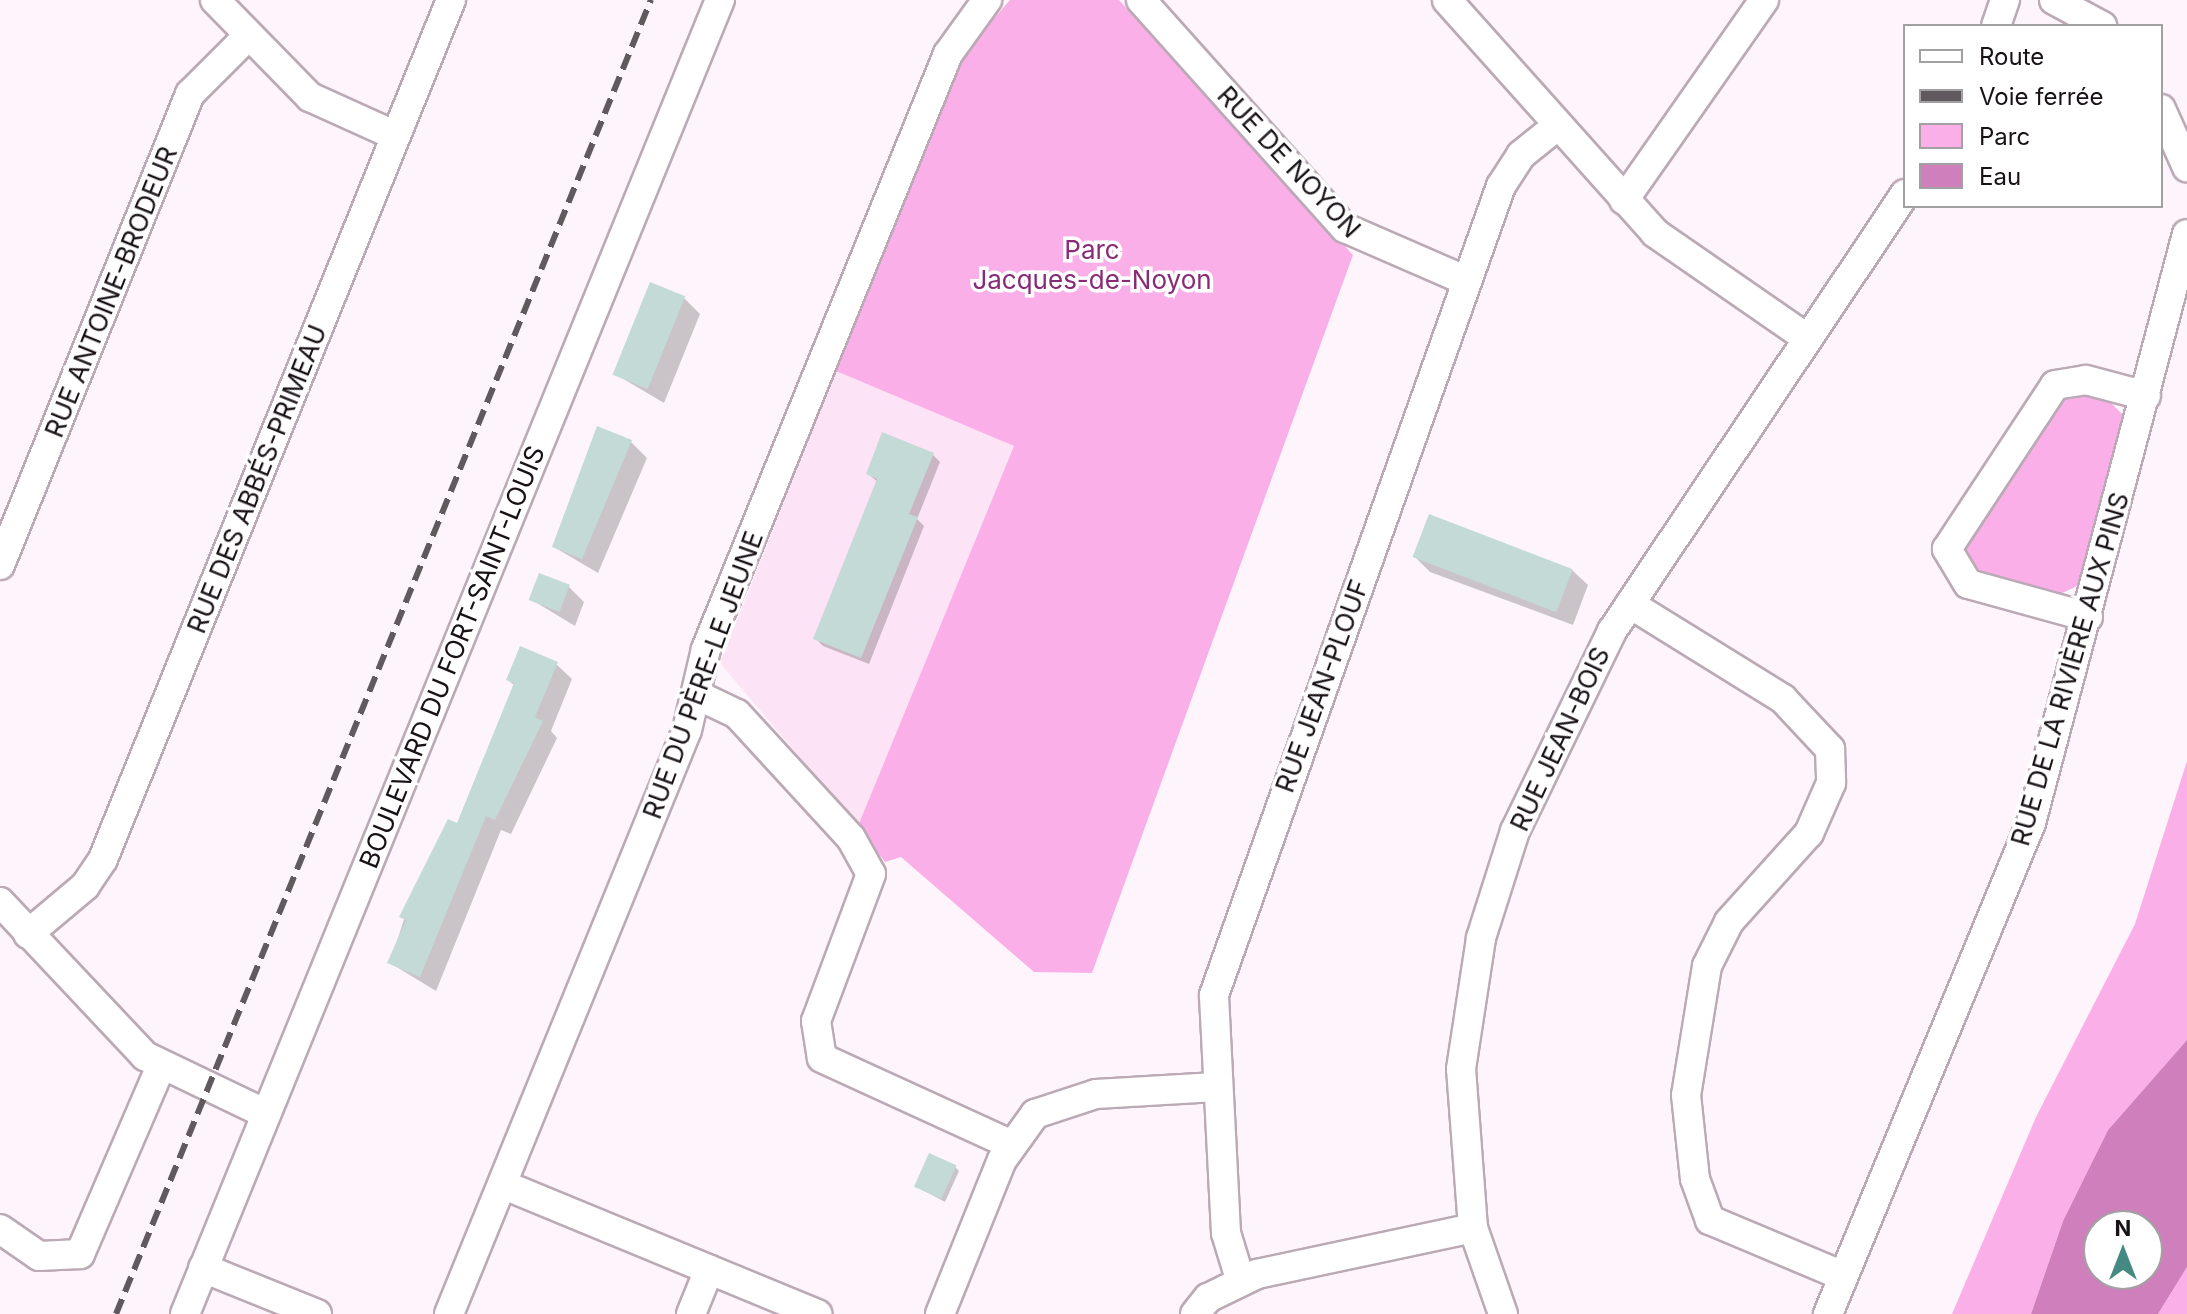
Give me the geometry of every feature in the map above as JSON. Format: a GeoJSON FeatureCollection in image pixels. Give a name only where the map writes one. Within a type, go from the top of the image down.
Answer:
{"type":"FeatureCollection","features":[{"type":"Feature","properties":{"kind":"street"},"geometry":{"type":"LineString","coordinates":[[215,0],[247,37],[310,97],[396,136]]}},
{"type":"Feature","properties":{"kind":"street","name":"RUE DES ABBÉS-PRIMEAU"},"geometry":{"type":"LineString","coordinates":[[28,934],[85,886],[103,859],[451,0]]}},
{"type":"Feature","properties":{"kind":"street","name":"BOULEVARD DU FORT-SAINT-LOUIS"},"geometry":{"type":"LineString","coordinates":[[185,1314],[720,0]]}},
{"type":"Feature","properties":{"kind":"street","name":"RUE DU PÈRE-LE JEUNE"},"geometry":{"type":"LineString","coordinates":[[449,1314],[504,1185],[697,695],[706,649],[948,54],[987,0]]}},
{"type":"Feature","properties":{"kind":"street","name":"RUE DE NOYON"},"geometry":{"type":"LineString","coordinates":[[1141,0],[1345,228],[1467,281]]}},
{"type":"Feature","properties":{"kind":"street"},"geometry":{"type":"LineString","coordinates":[[1624,200],[1764,0]]}},
{"type":"Feature","properties":{"kind":"street"},"geometry":{"type":"LineString","coordinates":[[1997,24],[2005,0]]}},
{"type":"Feature","properties":{"kind":"street"},"geometry":{"type":"LineString","coordinates":[[2054,0],[2098,24]]}},
{"type":"Feature","properties":{"kind":"street"},"geometry":{"type":"LineString","coordinates":[[1464,6],[1557,126],[1668,244],[1808,339]]}},
{"type":"Feature","properties":{"kind":"street","name":"RUE ANTOINE-BRODEUR"},"geometry":{"type":"LineString","coordinates":[[0,565],[190,94],[247,37]]}},
{"type":"Feature","properties":{"kind":"street"},"geometry":{"type":"LineString","coordinates":[[2163,113],[2187,167]]}},
{"type":"Feature","properties":{"kind":"street","name":"RUE JEAN-PLOUF"},"geometry":{"type":"LineString","coordinates":[[1240,1279],[1228,1245],[1216,1087],[1219,978],[1510,167],[1557,126]]}},
{"type":"Feature","properties":{"kind":"street","name":"RUE JEAN-BOIS"},"geometry":{"type":"LineString","coordinates":[[1503,1314],[1473,1228],[1461,1069],[1481,938],[1544,760],[1630,604],[1903,197]]}},
{"type":"Feature","properties":{"kind":"street","name":"RUE DE LA RIVIÈRE AUX PINS"},"geometry":{"type":"LineString","coordinates":[[1828,1314],[2031,823],[2187,234]]}},
{"type":"Feature","properties":{"kind":"street"},"geometry":{"type":"LineString","coordinates":[[2088,617],[1968,584],[1950,564],[1949,540],[2055,385],[2086,380],[2146,396]]}},
{"type":"Feature","properties":{"kind":"street"},"geometry":{"type":"LineString","coordinates":[[1630,604],[1783,699],[1830,749],[1831,783],[1809,833],[1729,922],[1707,966],[1691,1034],[1686,1106],[1695,1179],[1710,1220],[1843,1276]]}},
{"type":"Feature","properties":{"kind":"street"},"geometry":{"type":"LineString","coordinates":[[697,695],[737,714],[851,838],[871,874],[816,1021],[822,1058],[1010,1144]]}},
{"type":"Feature","properties":{"kind":"street"},"geometry":{"type":"LineString","coordinates":[[0,902],[110,1025],[161,1066],[266,1114]]}},
{"type":"Feature","properties":{"kind":"street"},"geometry":{"type":"LineString","coordinates":[[0,1229],[39,1256],[80,1254],[161,1066]]}},
{"type":"Feature","properties":{"kind":"street"},"geometry":{"type":"LineString","coordinates":[[940,1314],[1010,1144],[1025,1122],[1056,1103],[1216,1087]]}},
{"type":"Feature","properties":{"kind":"street"},"geometry":{"type":"LineString","coordinates":[[504,1185],[817,1314]]}},
{"type":"Feature","properties":{"kind":"street"},"geometry":{"type":"LineString","coordinates":[[1195,1314],[1240,1279],[1473,1228]]}},
{"type":"Feature","properties":{"kind":"street"},"geometry":{"type":"LineString","coordinates":[[203,1268],[317,1314]]}},
{"type":"Feature","properties":{"kind":"street"},"geometry":{"type":"LineString","coordinates":[[691,1314],[709,1270]]}},
{"type":"Feature","properties":{"kind":"shaded area"},"geometry":{"type":"Polygon","coordinates":[[[836,371],[1014,446],[858,826],[720,663],[836,371]]]}},
{"type":"Feature","properties":{"kind":"green space","name":"Parc Jacques-de-Noyon"},"geometry":{"type":"Polygon","coordinates":[[[1010,0],[1119,0],[1353,255],[1092,973],[1034,972],[901,857],[885,862],[858,826],[1014,446],[836,371],[964,53],[1010,0]]]}},
{"type":"Feature","properties":{"kind":"green space"},"geometry":{"type":"Polygon","coordinates":[[[2080,391],[2107,399],[2124,416],[2079,585],[2054,597],[1977,575],[1961,561],[1961,537],[2058,396],[2080,391]]]}},
{"type":"Feature","properties":{"kind":"green space"},"geometry":{"type":"Polygon","coordinates":[[[2187,761],[2187,1040],[2108,1130],[2063,1221],[2031,1314],[1952,1314],[2036,1117],[2135,924],[2187,761]]]}},
{"type":"Feature","properties":{"kind":"green space"},"geometry":{"type":"Polygon","coordinates":[[[2187,1267],[2187,1314],[2158,1314],[2187,1267]]]}},
{"type":"Feature","properties":{"kind":"water"},"geometry":{"type":"Polygon","coordinates":[[[2187,1040],[2187,1267],[2158,1314],[2031,1314],[2063,1221],[2108,1130],[2187,1040]]]}},
{"type":"Feature","properties":{"kind":"building"},"geometry":{"type":"Polygon","coordinates":[[[650,282],[685,296],[648,389],[613,375],[650,282]]]}},
{"type":"Feature","properties":{"kind":"building"},"geometry":{"type":"Polygon","coordinates":[[[597,426],[632,440],[582,559],[552,547],[597,426]]]}},
{"type":"Feature","properties":{"kind":"building"},"geometry":{"type":"Polygon","coordinates":[[[882,432],[934,453],[909,514],[918,517],[861,658],[813,639],[877,479],[866,474],[882,432]]]}},
{"type":"Feature","properties":{"kind":"building"},"geometry":{"type":"Polygon","coordinates":[[[1429,514],[1573,569],[1556,612],[1413,557],[1429,514]]]}},
{"type":"Feature","properties":{"kind":"building"},"geometry":{"type":"Polygon","coordinates":[[[539,573],[570,585],[559,612],[529,600],[539,573]]]}},
{"type":"Feature","properties":{"kind":"building"},"geometry":{"type":"Polygon","coordinates":[[[520,646],[558,662],[535,717],[543,721],[495,820],[486,816],[420,977],[387,963],[406,920],[399,917],[448,819],[457,823],[514,683],[506,680],[520,646]]]}},
{"type":"Feature","properties":{"kind":"building"},"geometry":{"type":"Polygon","coordinates":[[[929,1153],[956,1165],[941,1199],[914,1187],[929,1153]]]}},
{"type":"Feature","properties":{"kind":"railway"},"geometry":{"type":"LineString","coordinates":[[116,1314],[651,0]]}}]}
